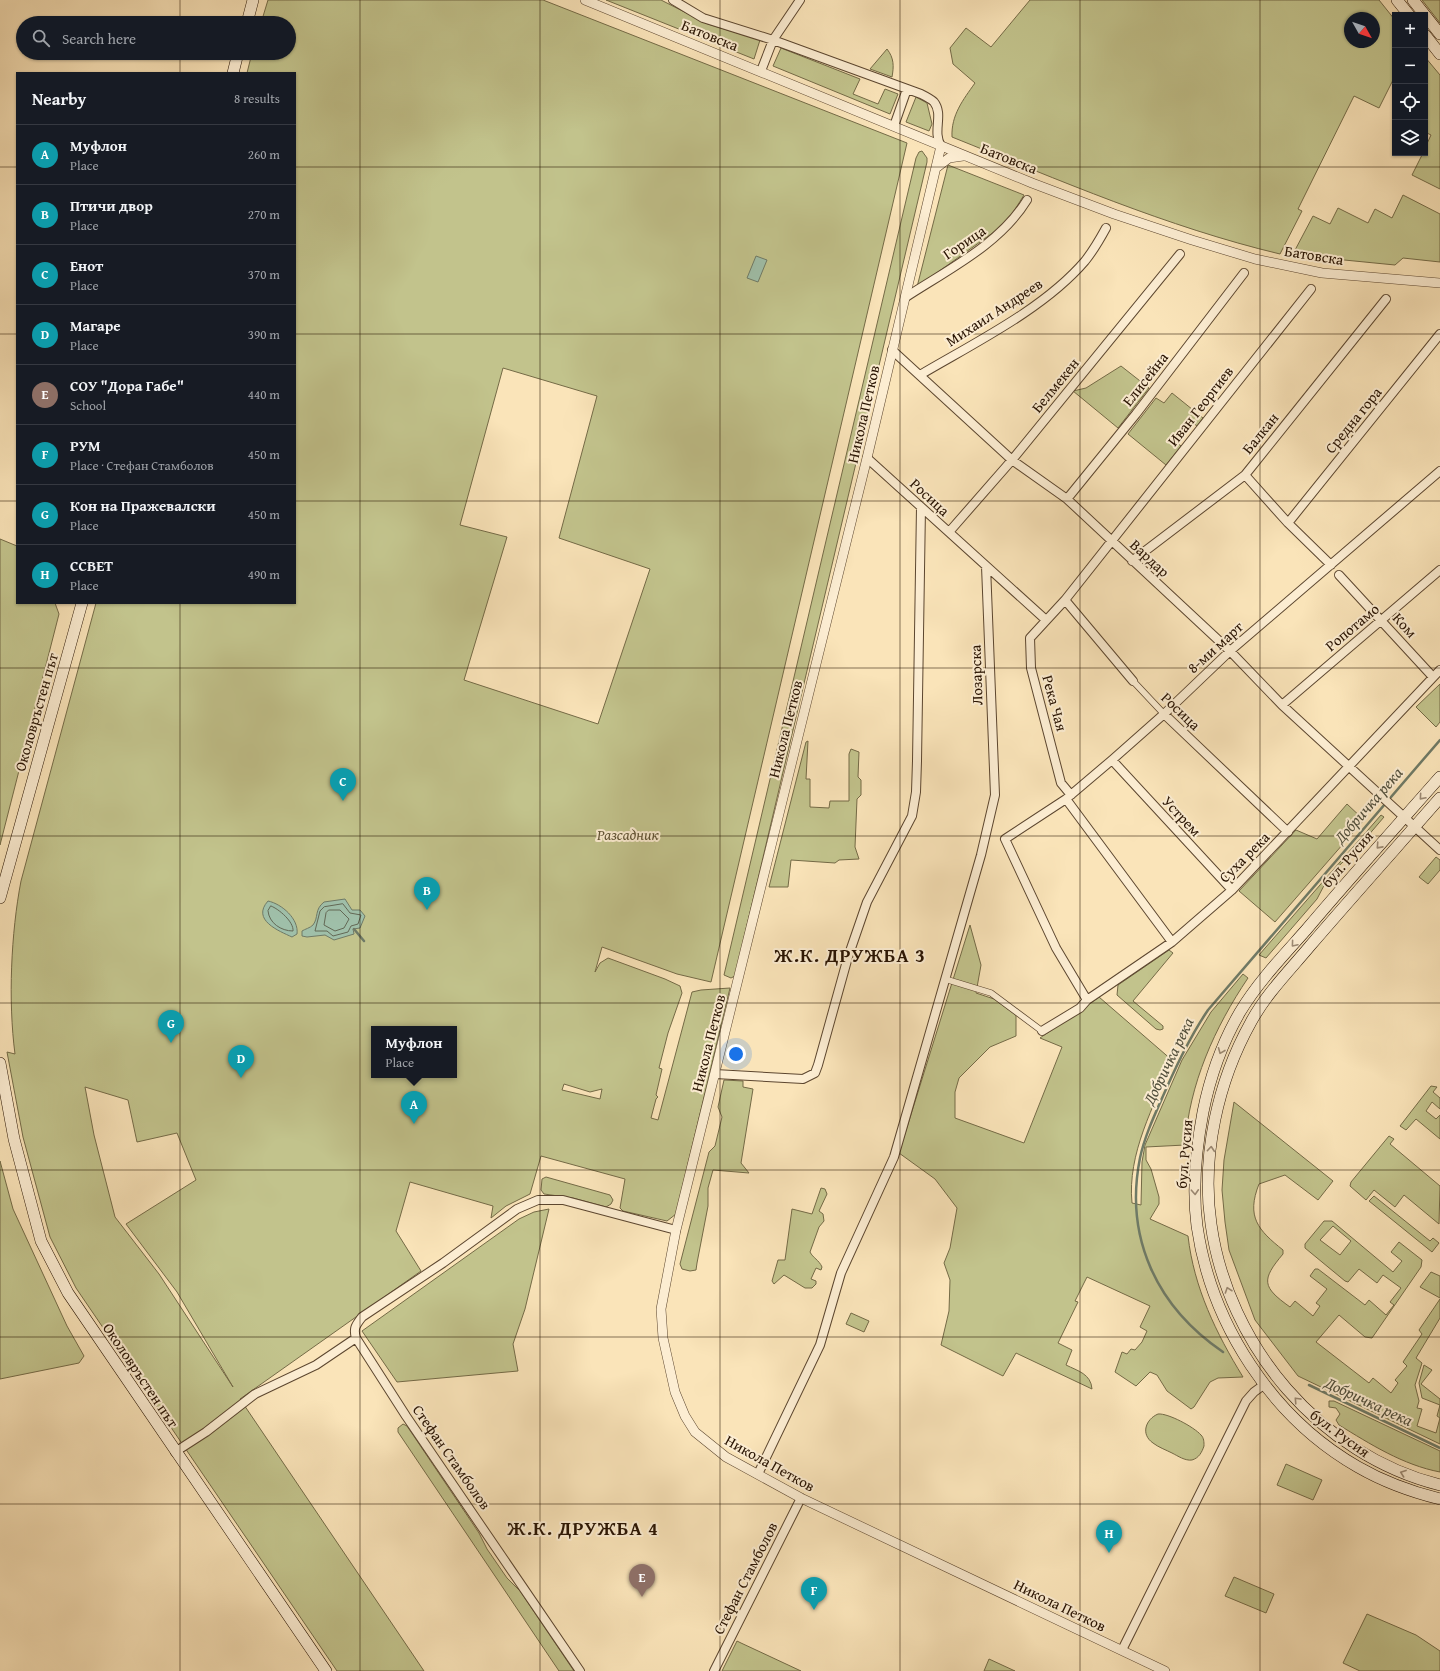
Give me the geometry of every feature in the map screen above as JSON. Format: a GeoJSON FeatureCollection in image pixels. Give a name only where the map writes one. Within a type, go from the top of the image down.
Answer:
{"type":"FeatureCollection","features":[{"type":"Feature","properties":{"kind":"main road"},"geometry":{"type":"LineString","coordinates":[[249,16],[253,0]]}},
{"type":"Feature","properties":{"kind":"main road"},"geometry":{"type":"LineString","coordinates":[[1397,0],[1407,12]]}},
{"type":"Feature","properties":{"kind":"main road"},"geometry":{"type":"LineString","coordinates":[[1413,0],[1440,34]]}},
{"type":"Feature","properties":{"kind":"main road"},"geometry":{"type":"LineString","coordinates":[[1428,39],[1440,54]]}},
{"type":"Feature","properties":{"kind":"main road"},"geometry":{"type":"LineString","coordinates":[[232,72],[236,60]]}},
{"type":"Feature","properties":{"kind":"main road","name":"Околовръстен път"},"geometry":{"type":"LineString","coordinates":[[0,898],[82,604]]}},
{"type":"Feature","properties":{"kind":"main road","name":"бул. Русия"},"geometry":{"type":"LineString","coordinates":[[1440,777],[1401,813],[1343,886],[1258,986],[1239,1013],[1224,1043],[1208,1089],[1198,1135],[1195,1173],[1197,1225],[1203,1258],[1216,1298],[1235,1340],[1265,1384],[1297,1420],[1325,1444],[1358,1467],[1391,1483],[1440,1499]]}},
{"type":"Feature","properties":{"kind":"main road","name":"бул. Русия"},"geometry":{"type":"LineString","coordinates":[[1440,798],[1353,895],[1269,994],[1252,1020],[1234,1055],[1222,1092],[1212,1137],[1209,1180],[1211,1223],[1217,1255],[1229,1293],[1247,1333],[1265,1362],[1306,1410],[1334,1434],[1365,1455],[1384,1464],[1440,1485]]}},
{"type":"Feature","properties":{"kind":"main road","name":"Околовръстен път"},"geometry":{"type":"LineString","coordinates":[[0,1064],[14,1139],[41,1241],[68,1293],[175,1452],[326,1671]]}},
{"type":"Feature","properties":{"kind":"street","name":"Батовска"},"geometry":{"type":"LineString","coordinates":[[585,0],[761,71],[964,156],[1114,214],[1255,259],[1322,273],[1440,283]]}},
{"type":"Feature","properties":{"kind":"street"},"geometry":{"type":"LineString","coordinates":[[673,0],[704,18],[773,40],[921,94],[934,102],[938,116],[937,137],[941,146]]}},
{"type":"Feature","properties":{"kind":"street"},"geometry":{"type":"LineString","coordinates":[[761,71],[773,40],[800,0]]}},
{"type":"Feature","properties":{"kind":"street"},"geometry":{"type":"LineString","coordinates":[[894,126],[907,89]]}},
{"type":"Feature","properties":{"kind":"street","name":"Никола Петков"},"geometry":{"type":"LineString","coordinates":[[941,146],[867,458],[676,1230],[661,1309],[663,1338],[675,1392],[685,1416],[695,1432],[726,1457],[801,1498],[1165,1671]]}},
{"type":"Feature","properties":{"kind":"street"},"geometry":{"type":"LineString","coordinates":[[936,168],[949,158],[964,156]]}},
{"type":"Feature","properties":{"kind":"street","name":"Горица"},"geometry":{"type":"LineString","coordinates":[[906,297],[990,242],[1013,221],[1027,200]]}},
{"type":"Feature","properties":{"kind":"street","name":"Михаил Андреев"},"geometry":{"type":"LineString","coordinates":[[920,375],[1027,311],[1049,294],[1086,260],[1106,228]]}},
{"type":"Feature","properties":{"kind":"street","name":"Белмекен"},"geometry":{"type":"LineString","coordinates":[[948,532],[1012,460],[1180,254]]}},
{"type":"Feature","properties":{"kind":"street","name":"Елисейна"},"geometry":{"type":"LineString","coordinates":[[1067,500],[1136,414],[1244,273]]}},
{"type":"Feature","properties":{"kind":"street","name":"Иван Георгиев"},"geometry":{"type":"LineString","coordinates":[[1112,541],[1311,289]]}},
{"type":"Feature","properties":{"kind":"street","name":"Балкан"},"geometry":{"type":"LineString","coordinates":[[1132,561],[1245,475],[1386,299]]}},
{"type":"Feature","properties":{"kind":"street","name":"Средна гора"},"geometry":{"type":"LineString","coordinates":[[1288,523],[1440,334]]}},
{"type":"Feature","properties":{"kind":"street","name":"Вардар"},"geometry":{"type":"LineString","coordinates":[[892,350],[1012,460],[1067,500],[1230,651],[1282,705],[1401,813]]}},
{"type":"Feature","properties":{"kind":"street","name":"Росица"},"geometry":{"type":"LineString","coordinates":[[867,458],[1046,620]]}},
{"type":"Feature","properties":{"kind":"street","name":"8-ми март"},"geometry":{"type":"LineString","coordinates":[[1087,1000],[1056,948],[1005,839],[1068,797],[1112,760],[1164,714],[1230,651],[1440,471]]}},
{"type":"Feature","properties":{"kind":"street"},"geometry":{"type":"LineString","coordinates":[[1245,475],[1288,523],[1331,565]]}},
{"type":"Feature","properties":{"kind":"street"},"geometry":{"type":"LineString","coordinates":[[715,1074],[803,1079],[815,1073],[848,957],[867,902],[912,816],[917,762],[921,507]]}},
{"type":"Feature","properties":{"kind":"street"},"geometry":{"type":"LineString","coordinates":[[1046,620],[1112,541]]}},
{"type":"Feature","properties":{"kind":"street","name":"Лозарска"},"geometry":{"type":"LineString","coordinates":[[758,1474],[820,1344],[842,1273],[894,1157],[985,841],[995,795],[986,566]]}},
{"type":"Feature","properties":{"kind":"street","name":"Ропотамо"},"geometry":{"type":"LineString","coordinates":[[1282,705],[1440,570]]}},
{"type":"Feature","properties":{"kind":"street","name":"Ком"},"geometry":{"type":"LineString","coordinates":[[1339,575],[1433,677]]}},
{"type":"Feature","properties":{"kind":"street","name":"Росица"},"geometry":{"type":"LineString","coordinates":[[1064,600],[1133,681],[1164,714],[1288,832]]}},
{"type":"Feature","properties":{"kind":"street","name":"Река Чая"},"geometry":{"type":"LineString","coordinates":[[1046,620],[1030,638],[1031,668],[1061,783],[1068,797],[1172,942]]}},
{"type":"Feature","properties":{"kind":"street","name":"Суха река"},"geometry":{"type":"LineString","coordinates":[[1042,1031],[1080,1008],[1087,1000],[1172,942],[1232,890],[1440,670]]}},
{"type":"Feature","properties":{"kind":"street","name":"Устрем"},"geometry":{"type":"LineString","coordinates":[[1112,760],[1232,890]]}},
{"type":"Feature","properties":{"kind":"street"},"geometry":{"type":"LineString","coordinates":[[1401,813],[1440,850]]}},
{"type":"Feature","properties":{"kind":"street"},"geometry":{"type":"LineString","coordinates":[[945,979],[991,993],[1042,1031]]}},
{"type":"Feature","properties":{"kind":"street"},"geometry":{"type":"LineString","coordinates":[[175,1452],[206,1432],[255,1394],[316,1365],[356,1338],[355,1326],[362,1317],[443,1263],[517,1209],[538,1200],[563,1200],[676,1230]]}},
{"type":"Feature","properties":{"kind":"street","name":"Стефан Стамболов"},"geometry":{"type":"LineString","coordinates":[[356,1338],[406,1416],[580,1671]]}},
{"type":"Feature","properties":{"kind":"street"},"geometry":{"type":"LineString","coordinates":[[1122,1650],[1246,1401],[1254,1392],[1265,1384]]}},
{"type":"Feature","properties":{"kind":"street","name":"Стефан Стамболов"},"geometry":{"type":"LineString","coordinates":[[714,1671],[801,1498]]}},
{"type":"Feature","properties":{"kind":"green space","name":"Разсадник"},"geometry":{"type":"Polygon","coordinates":[[[268,0],[543,0],[907,143],[711,982],[677,974],[602,947],[595,972],[600,963],[608,958],[680,986],[682,993],[668,1033],[659,1068],[662,1069],[656,1095],[658,1097],[656,1099],[651,1118],[658,1120],[692,992],[730,988],[676,1214],[667,1221],[623,1211],[620,1208],[625,1179],[541,1156],[530,1194],[506,1206],[491,1218],[493,1206],[410,1182],[396,1231],[421,1271],[240,1399],[424,1671],[337,1671],[76,1288],[50,1237],[23,1137],[7,1052],[15,1054],[11,990],[15,923],[21,881],[96,604],[296,604],[296,72],[247,72],[250,60],[296,60],[296,16],[263,16],[268,0]],[[503,368],[460,525],[507,537],[464,680],[598,724],[650,569],[559,538],[597,396],[503,368]],[[564,1084],[562,1090],[600,1099],[602,1089],[590,1092],[564,1084]],[[85,1087],[94,1135],[115,1217],[159,1274],[233,1387],[177,1292],[126,1224],[196,1180],[177,1133],[137,1142],[128,1100],[85,1087]]]}},
{"type":"Feature","properties":{"kind":"green space"},"geometry":{"type":"Polygon","coordinates":[[[606,0],[661,0],[708,24],[760,40],[754,59],[606,0]]]}},
{"type":"Feature","properties":{"kind":"green space"},"geometry":{"type":"Polygon","coordinates":[[[1030,0],[1379,0],[1392,16],[1392,82],[1379,108],[1354,96],[1298,209],[1302,211],[1280,254],[1196,230],[1114,202],[952,137],[953,122],[962,102],[975,83],[953,64],[950,48],[966,28],[991,47],[1030,0]]]}},
{"type":"Feature","properties":{"kind":"green space"},"geometry":{"type":"Polygon","coordinates":[[[1422,0],[1440,0],[1440,23],[1422,0]]]}},
{"type":"Feature","properties":{"kind":"green space"},"geometry":{"type":"Polygon","coordinates":[[[781,48],[860,79],[853,94],[878,104],[885,89],[898,94],[890,114],[773,66],[781,48]]]}},
{"type":"Feature","properties":{"kind":"green space"},"geometry":{"type":"Polygon","coordinates":[[[887,49],[893,62],[892,77],[870,69],[887,49]]]}},
{"type":"Feature","properties":{"kind":"green space"},"geometry":{"type":"Polygon","coordinates":[[[1428,61],[1440,75],[1440,189],[1412,175],[1422,156],[1428,156],[1428,142],[1431,135],[1428,134],[1428,61]]]}},
{"type":"Feature","properties":{"kind":"green space"},"geometry":{"type":"Polygon","coordinates":[[[916,97],[927,103],[932,124],[929,131],[906,122],[916,97]]]}},
{"type":"Feature","properties":{"kind":"green space"},"geometry":{"type":"Polygon","coordinates":[[[922,151],[927,158],[927,162],[735,976],[731,978],[724,975],[916,158],[919,152],[922,151]]]}},
{"type":"Feature","properties":{"kind":"green space"},"geometry":{"type":"Polygon","coordinates":[[[948,165],[1024,195],[1009,219],[1001,227],[917,287],[948,165]]]}},
{"type":"Feature","properties":{"kind":"green space"},"geometry":{"type":"Polygon","coordinates":[[[1403,195],[1440,214],[1440,262],[1403,258],[1395,265],[1324,258],[1294,252],[1313,216],[1330,224],[1338,208],[1368,223],[1375,209],[1392,218],[1403,195]]]}},
{"type":"Feature","properties":{"kind":"green space"},"geometry":{"type":"Polygon","coordinates":[[[1121,366],[1149,388],[1118,428],[1073,391],[1086,388],[1121,366]]]}},
{"type":"Feature","properties":{"kind":"green space"},"geometry":{"type":"Polygon","coordinates":[[[1172,393],[1203,418],[1197,426],[1189,420],[1173,439],[1181,446],[1166,465],[1128,434],[1156,398],[1164,403],[1172,393]]]}},
{"type":"Feature","properties":{"kind":"green space"},"geometry":{"type":"Polygon","coordinates":[[[0,539],[16,546],[16,604],[55,604],[59,614],[0,845],[0,539]]]}},
{"type":"Feature","properties":{"kind":"green space"},"geometry":{"type":"Polygon","coordinates":[[[1440,684],[1440,722],[1436,727],[1416,707],[1440,684]]]}},
{"type":"Feature","properties":{"kind":"green space"},"geometry":{"type":"Polygon","coordinates":[[[808,741],[806,779],[810,779],[810,807],[829,808],[830,801],[849,801],[849,754],[851,749],[859,752],[858,777],[861,780],[861,795],[857,799],[855,847],[859,859],[839,860],[835,863],[791,860],[788,887],[769,887],[806,742],[808,741]]]}},
{"type":"Feature","properties":{"kind":"green space"},"geometry":{"type":"Polygon","coordinates":[[[1347,804],[1364,820],[1275,922],[1239,891],[1296,830],[1317,839],[1347,804]]]}},
{"type":"Feature","properties":{"kind":"green space"},"geometry":{"type":"Polygon","coordinates":[[[1381,815],[1384,817],[1355,851],[1330,874],[1317,899],[1266,958],[1259,955],[1381,815]]]}},
{"type":"Feature","properties":{"kind":"green space"},"geometry":{"type":"Polygon","coordinates":[[[1436,857],[1440,860],[1440,870],[1428,884],[1419,877],[1436,857]]]}},
{"type":"Feature","properties":{"kind":"green space"},"geometry":{"type":"Polygon","coordinates":[[[970,925],[981,965],[976,993],[994,999],[1016,1015],[1016,1036],[990,1047],[959,1078],[955,1092],[955,1118],[1024,1143],[1062,1047],[1040,1038],[1099,997],[1173,1061],[1150,1112],[1138,1148],[1134,1166],[1132,1203],[1141,1205],[1142,1162],[1145,1145],[1182,1060],[1211,1012],[1243,974],[1248,978],[1215,1036],[1198,1078],[1192,1100],[1185,1145],[1146,1147],[1146,1160],[1151,1169],[1159,1197],[1159,1204],[1150,1219],[1188,1236],[1195,1274],[1208,1310],[1215,1327],[1243,1377],[1218,1378],[1210,1382],[1194,1407],[1191,1409],[1167,1391],[1157,1375],[1150,1372],[1136,1386],[1115,1372],[1122,1352],[1127,1354],[1131,1349],[1135,1350],[1142,1342],[1147,1331],[1140,1327],[1150,1306],[1087,1277],[1075,1301],[1078,1302],[1058,1343],[1072,1350],[1066,1365],[1086,1376],[1092,1389],[1016,1353],[1003,1376],[941,1345],[949,1311],[950,1280],[944,1263],[950,1248],[957,1208],[935,1179],[899,1153],[970,925]]]}},
{"type":"Feature","properties":{"kind":"green space"},"geometry":{"type":"Polygon","coordinates":[[[1169,950],[1173,953],[1133,1001],[1163,1026],[1163,1029],[1160,1030],[1156,1029],[1117,995],[1118,985],[1169,950]]]}},
{"type":"Feature","properties":{"kind":"green space"},"geometry":{"type":"Polygon","coordinates":[[[724,1080],[743,1081],[743,1087],[753,1089],[741,1163],[749,1173],[713,1170],[708,1188],[708,1206],[696,1270],[690,1271],[682,1269],[680,1264],[709,1152],[715,1146],[722,1117],[718,1107],[724,1080]]]}},
{"type":"Feature","properties":{"kind":"green space"},"geometry":{"type":"Polygon","coordinates":[[[1431,1086],[1437,1087],[1433,1092],[1440,1098],[1440,1109],[1432,1102],[1426,1111],[1436,1119],[1440,1115],[1440,1139],[1416,1119],[1406,1130],[1400,1126],[1431,1086]]]}},
{"type":"Feature","properties":{"kind":"green space"},"geometry":{"type":"Polygon","coordinates":[[[1234,1102],[1333,1181],[1318,1200],[1285,1175],[1259,1184],[1255,1195],[1254,1214],[1257,1222],[1267,1236],[1283,1250],[1283,1254],[1271,1270],[1268,1277],[1268,1283],[1274,1294],[1290,1307],[1295,1301],[1313,1316],[1320,1306],[1316,1303],[1327,1289],[1310,1276],[1315,1269],[1318,1269],[1365,1305],[1369,1300],[1386,1315],[1394,1305],[1390,1302],[1401,1288],[1383,1275],[1377,1283],[1359,1269],[1348,1282],[1345,1281],[1305,1248],[1305,1244],[1324,1221],[1332,1221],[1393,1272],[1402,1261],[1391,1252],[1399,1242],[1422,1260],[1421,1267],[1372,1338],[1365,1337],[1339,1315],[1316,1342],[1369,1383],[1373,1378],[1391,1393],[1398,1383],[1395,1380],[1407,1366],[1403,1362],[1422,1334],[1419,1330],[1440,1299],[1440,1318],[1416,1358],[1422,1363],[1415,1385],[1419,1401],[1417,1408],[1422,1409],[1417,1426],[1436,1433],[1440,1418],[1440,1444],[1298,1376],[1255,1320],[1229,1250],[1222,1190],[1224,1160],[1234,1102]],[[1333,1226],[1320,1240],[1340,1255],[1351,1241],[1333,1226]]]}},
{"type":"Feature","properties":{"kind":"green space"},"geometry":{"type":"Polygon","coordinates":[[[1389,1136],[1394,1139],[1390,1144],[1440,1186],[1439,1224],[1404,1195],[1395,1207],[1374,1190],[1366,1200],[1350,1186],[1351,1182],[1389,1136]]]}},
{"type":"Feature","properties":{"kind":"green space"},"geometry":{"type":"Polygon","coordinates":[[[0,1161],[13,1209],[67,1326],[84,1356],[79,1363],[0,1379],[0,1161]]]}},
{"type":"Feature","properties":{"kind":"green space"},"geometry":{"type":"Polygon","coordinates":[[[546,1177],[610,1195],[613,1200],[611,1204],[606,1207],[573,1198],[544,1194],[541,1190],[542,1179],[546,1177]]]}},
{"type":"Feature","properties":{"kind":"green space"},"geometry":{"type":"Polygon","coordinates":[[[821,1188],[825,1189],[827,1194],[819,1211],[823,1214],[824,1221],[819,1227],[810,1252],[822,1267],[821,1270],[816,1268],[811,1279],[816,1281],[816,1284],[812,1288],[805,1288],[784,1275],[774,1284],[772,1281],[778,1260],[785,1260],[792,1209],[812,1214],[821,1188]]]}},
{"type":"Feature","properties":{"kind":"green space"},"geometry":{"type":"Polygon","coordinates":[[[1374,1196],[1430,1241],[1433,1238],[1439,1243],[1432,1252],[1369,1201],[1374,1196]]]}},
{"type":"Feature","properties":{"kind":"green space"},"geometry":{"type":"Polygon","coordinates":[[[549,1209],[525,1309],[513,1344],[518,1371],[397,1382],[362,1331],[519,1219],[534,1212],[549,1209]]]}},
{"type":"Feature","properties":{"kind":"green space"},"geometry":{"type":"Polygon","coordinates":[[[1431,1272],[1440,1276],[1440,1298],[1420,1287],[1431,1272]]]}},
{"type":"Feature","properties":{"kind":"green space"},"geometry":{"type":"Polygon","coordinates":[[[851,1313],[869,1321],[864,1332],[846,1324],[851,1313]]]}},
{"type":"Feature","properties":{"kind":"green space"},"geometry":{"type":"Polygon","coordinates":[[[1424,1365],[1432,1370],[1421,1384],[1440,1399],[1440,1405],[1422,1398],[1419,1383],[1424,1365]]]}},
{"type":"Feature","properties":{"kind":"green space"},"geometry":{"type":"Polygon","coordinates":[[[1329,1401],[1334,1401],[1440,1451],[1440,1472],[1426,1469],[1387,1453],[1339,1425],[1336,1420],[1340,1414],[1336,1408],[1329,1407],[1329,1401]]]}},
{"type":"Feature","properties":{"kind":"green space"},"geometry":{"type":"Polygon","coordinates":[[[1440,1405],[1440,1418],[1437,1416],[1440,1405]]]}},
{"type":"Feature","properties":{"kind":"green space"},"geometry":{"type":"Polygon","coordinates":[[[1158,1414],[1181,1421],[1198,1432],[1203,1439],[1204,1446],[1201,1453],[1192,1460],[1184,1459],[1153,1443],[1147,1435],[1146,1427],[1150,1419],[1158,1414]]]}},
{"type":"Feature","properties":{"kind":"green space"},"geometry":{"type":"Polygon","coordinates":[[[403,1424],[407,1426],[479,1533],[487,1549],[507,1578],[520,1591],[574,1671],[559,1671],[398,1432],[398,1428],[403,1424]]]}},
{"type":"Feature","properties":{"kind":"green space"},"geometry":{"type":"Polygon","coordinates":[[[1286,1464],[1322,1480],[1313,1500],[1277,1485],[1286,1464]]]}},
{"type":"Feature","properties":{"kind":"green space"},"geometry":{"type":"Polygon","coordinates":[[[1234,1577],[1274,1594],[1266,1613],[1225,1596],[1234,1577]]]}},
{"type":"Feature","properties":{"kind":"green space"},"geometry":{"type":"Polygon","coordinates":[[[1367,1614],[1416,1635],[1440,1651],[1440,1671],[1360,1671],[1343,1663],[1367,1614]]]}},
{"type":"Feature","properties":{"kind":"green space"},"geometry":{"type":"Polygon","coordinates":[[[737,1641],[741,1643],[801,1671],[722,1671],[737,1641]]]}},
{"type":"Feature","properties":{"kind":"green space"},"geometry":{"type":"Polygon","coordinates":[[[989,1659],[1015,1671],[984,1671],[989,1659]]]}},
{"type":"Feature","properties":{"kind":"water"},"geometry":{"type":"Polygon","coordinates":[[[756,256],[767,260],[758,282],[747,278],[756,256]]]}},
{"type":"Feature","properties":{"kind":"water"},"geometry":{"type":"Polygon","coordinates":[[[345,899],[352,910],[360,910],[365,916],[360,928],[353,929],[354,934],[334,940],[325,935],[307,937],[302,936],[302,931],[313,925],[315,922],[319,908],[324,902],[345,899]]]}},
{"type":"Feature","properties":{"kind":"water"},"geometry":{"type":"Polygon","coordinates":[[[268,901],[279,905],[288,913],[295,923],[297,934],[292,937],[280,932],[269,924],[263,914],[264,908],[268,901]]]}},
{"type":"Feature","properties":{"kind":"waterway","name":"Добричка река"},"geometry":{"type":"LineString","coordinates":[[1223,1352],[1200,1334],[1180,1314],[1164,1292],[1151,1268],[1142,1243],[1137,1216],[1136,1187],[1140,1158],[1145,1140],[1155,1113],[1181,1057],[1208,1010],[1440,740]]}},
{"type":"Feature","properties":{"kind":"waterway"},"geometry":{"type":"LineString","coordinates":[[354,929],[364,941]]}},
{"type":"Feature","properties":{"kind":"waterway","name":"Добричка река"},"geometry":{"type":"LineString","coordinates":[[1309,1385],[1440,1448]]}},
{"type":"Feature","properties":{"kind":"place","name":"Енот"},"geometry":{"type":"Point","coordinates":[343,801]}},
{"type":"Feature","properties":{"kind":"place","name":"Птичи двор"},"geometry":{"type":"Point","coordinates":[427,910]}},
{"type":"Feature","properties":{"kind":"place","name":"Кон на Пражевалски"},"geometry":{"type":"Point","coordinates":[171,1043]}},
{"type":"Feature","properties":{"kind":"place","name":"Магаре"},"geometry":{"type":"Point","coordinates":[241,1078]}},
{"type":"Feature","properties":{"kind":"place","name":"Муфлон"},"geometry":{"type":"Point","coordinates":[414,1124]}},
{"type":"Feature","properties":{"kind":"place","name":"ССВЕТ"},"geometry":{"type":"Point","coordinates":[1109,1553]}},
{"type":"Feature","properties":{"kind":"place","name":"СОУ \"Дора Габе\""},"geometry":{"type":"Point","coordinates":[642,1597]}},
{"type":"Feature","properties":{"kind":"place","name":"РУМ"},"geometry":{"type":"Point","coordinates":[814,1610]}},
{"type":"Feature","properties":{"kind":"district","name":"Ж.К. ДРУЖБА 3"},"geometry":{"type":"Point","coordinates":[850,955]}},
{"type":"Feature","properties":{"kind":"district","name":"Ж.К. ДРУЖБА 4"},"geometry":{"type":"Point","coordinates":[583,1528]}}]}
